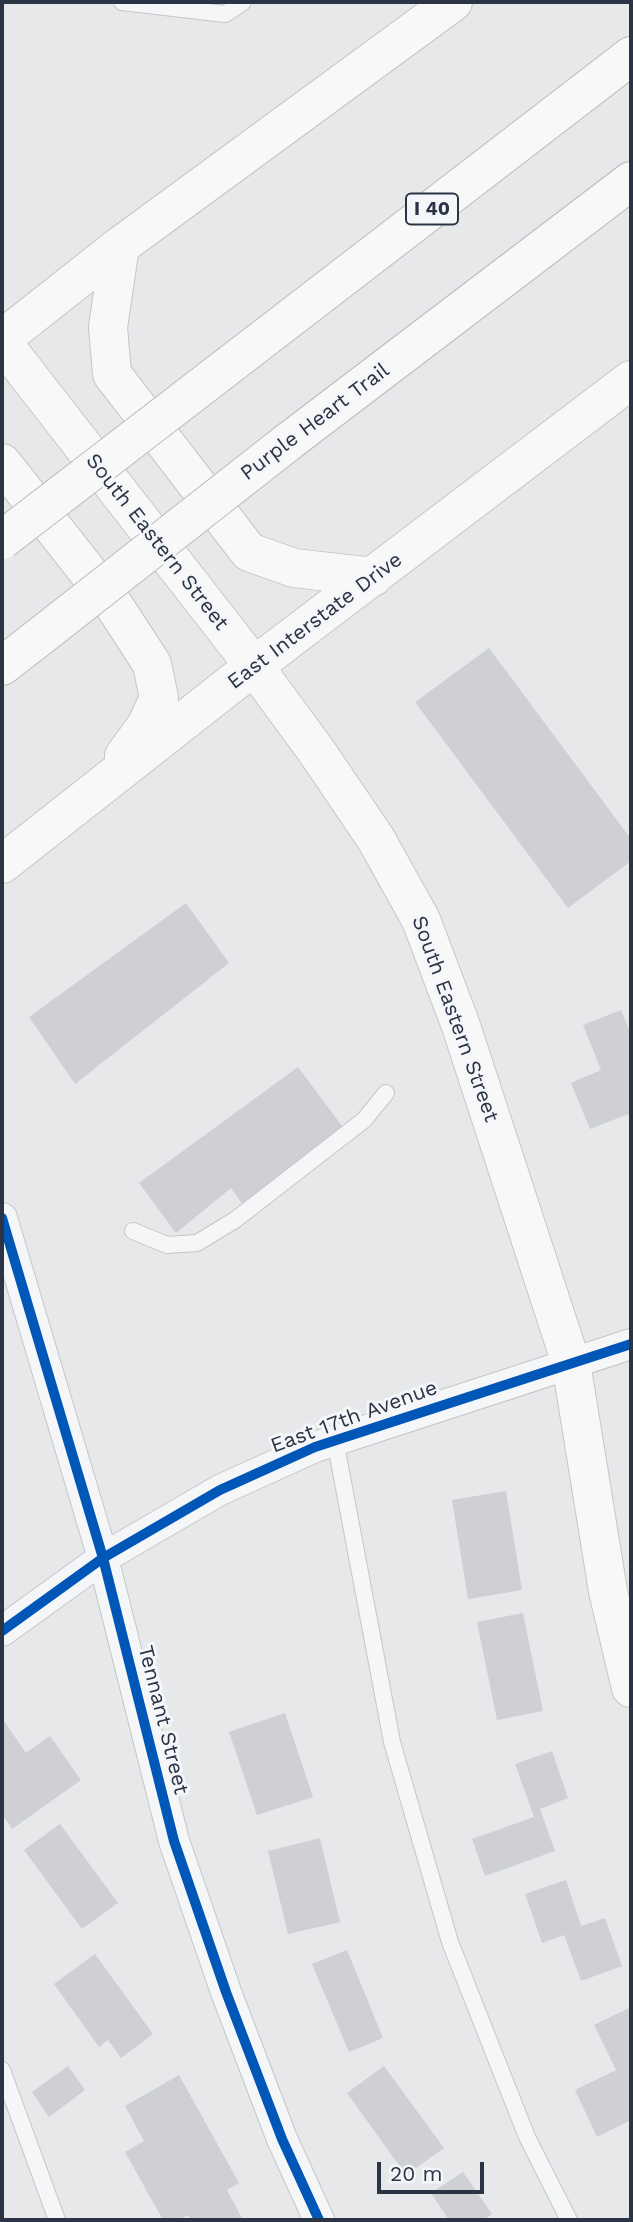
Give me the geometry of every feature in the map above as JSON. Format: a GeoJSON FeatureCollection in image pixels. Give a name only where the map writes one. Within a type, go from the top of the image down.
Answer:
{"type":"FeatureCollection","features":[{"type":"Feature","properties":{"kind":"main road"},"geometry":{"type":"LineString","coordinates":[[2,341],[120,246],[453,2]]}},
{"type":"Feature","properties":{"kind":"main road","name":"I 40"},"geometry":{"type":"LineString","coordinates":[[2,540],[631,56]]}},
{"type":"Feature","properties":{"kind":"main road","name":"Purple Heart Trail"},"geometry":{"type":"LineString","coordinates":[[2,666],[288,442],[631,181]]}},
{"type":"Feature","properties":{"kind":"main road"},"geometry":{"type":"LineString","coordinates":[[120,246],[108,327],[113,374],[249,552],[294,568],[373,577]]}},
{"type":"Feature","properties":{"kind":"main road","name":"South Eastern Street"},"geometry":{"type":"LineString","coordinates":[[2,341],[254,666],[317,752],[376,839],[421,920],[461,1026],[571,1363],[608,1591],[631,1688]]}},
{"type":"Feature","properties":{"kind":"main road","name":"East Interstate Drive"},"geometry":{"type":"LineString","coordinates":[[2,864],[254,666],[631,380]]}},
{"type":"Feature","properties":{"kind":"main road"},"geometry":{"type":"LineString","coordinates":[[2,463],[111,601],[152,664],[159,698],[146,726],[102,786]]}},
{"type":"Feature","properties":{"kind":"street","name":"Tennant Street"},"geometry":{"type":"LineString","coordinates":[[2,1218],[103,1558],[174,1841],[226,1992],[273,2115],[319,2220]]}},
{"type":"Feature","properties":{"kind":"street","name":"East 17th Avenue"},"geometry":{"type":"LineString","coordinates":[[2,1631],[103,1558],[220,1490],[315,1447],[631,1344]]}},
{"type":"Feature","properties":{"kind":"lane"},"geometry":{"type":"LineString","coordinates":[[122,2],[225,14],[243,2]]}},
{"type":"Feature","properties":{"kind":"lane"},"geometry":{"type":"LineString","coordinates":[[133,1231],[167,1245],[197,1242],[235,1220],[364,1120],[386,1093]]}},
{"type":"Feature","properties":{"kind":"lane"},"geometry":{"type":"LineString","coordinates":[[335,1440],[392,1742],[450,1942],[527,2137],[569,2220]]}},
{"type":"Feature","properties":{"kind":"lane"},"geometry":{"type":"LineString","coordinates":[[2,2070],[57,2220]]}},
{"type":"Feature","properties":{"kind":"building"},"geometry":{"type":"Polygon","coordinates":[[[489,648],[631,839],[631,861],[568,908],[415,702],[489,648]]]}},
{"type":"Feature","properties":{"kind":"building"},"geometry":{"type":"Polygon","coordinates":[[[186,903],[229,963],[75,1084],[29,1017],[186,903]]]}},
{"type":"Feature","properties":{"kind":"building"},"geometry":{"type":"Polygon","coordinates":[[[621,1010],[631,1034],[631,1113],[590,1129],[571,1083],[601,1070],[583,1025],[621,1010]]]}},
{"type":"Feature","properties":{"kind":"building"},"geometry":{"type":"Polygon","coordinates":[[[298,1067],[342,1126],[243,1205],[231,1188],[176,1233],[139,1183],[298,1067]]]}},
{"type":"Feature","properties":{"kind":"building"},"geometry":{"type":"Polygon","coordinates":[[[506,1491],[522,1590],[468,1599],[452,1500],[506,1491]]]}},
{"type":"Feature","properties":{"kind":"building"},"geometry":{"type":"Polygon","coordinates":[[[523,1613],[543,1711],[497,1720],[477,1622],[523,1613]]]}},
{"type":"Feature","properties":{"kind":"building"},"geometry":{"type":"Polygon","coordinates":[[[285,1713],[313,1797],[257,1815],[229,1732],[285,1713]]]}},
{"type":"Feature","properties":{"kind":"building"},"geometry":{"type":"Polygon","coordinates":[[[2,1718],[26,1753],[50,1736],[81,1780],[12,1829],[2,1814],[2,1718]]]}},
{"type":"Feature","properties":{"kind":"building"},"geometry":{"type":"Polygon","coordinates":[[[552,1751],[568,1798],[540,1809],[555,1851],[485,1876],[472,1839],[534,1817],[515,1764],[552,1751]]]}},
{"type":"Feature","properties":{"kind":"building"},"geometry":{"type":"Polygon","coordinates":[[[60,1824],[118,1903],[82,1929],[24,1850],[60,1824]]]}},
{"type":"Feature","properties":{"kind":"building"},"geometry":{"type":"Polygon","coordinates":[[[320,1838],[340,1922],[288,1934],[268,1851],[320,1838]]]}},
{"type":"Feature","properties":{"kind":"building"},"geometry":{"type":"Polygon","coordinates":[[[566,1880],[581,1926],[605,1918],[622,1966],[581,1981],[564,1935],[542,1943],[525,1894],[566,1880]]]}},
{"type":"Feature","properties":{"kind":"building"},"geometry":{"type":"Polygon","coordinates":[[[347,1950],[383,2038],[349,2052],[312,1964],[347,1950]]]}},
{"type":"Feature","properties":{"kind":"building"},"geometry":{"type":"Polygon","coordinates":[[[95,1954],[153,2034],[121,2058],[108,2040],[99,2047],[54,1984],[95,1954]]]}},
{"type":"Feature","properties":{"kind":"building"},"geometry":{"type":"Polygon","coordinates":[[[631,2007],[631,2120],[597,2137],[575,2090],[616,2070],[594,2025],[631,2007]]]}},
{"type":"Feature","properties":{"kind":"building"},"geometry":{"type":"Polygon","coordinates":[[[68,2066],[85,2090],[49,2117],[32,2092],[68,2066]]]}},
{"type":"Feature","properties":{"kind":"building"},"geometry":{"type":"Polygon","coordinates":[[[384,2066],[444,2148],[406,2175],[347,2093],[384,2066]]]}},
{"type":"Feature","properties":{"kind":"building"},"geometry":{"type":"Polygon","coordinates":[[[179,2075],[239,2183],[227,2190],[243,2220],[191,2220],[188,2215],[178,2220],[163,2220],[125,2152],[144,2141],[125,2106],[179,2075]]]}},
{"type":"Feature","properties":{"kind":"building"},"geometry":{"type":"Polygon","coordinates":[[[463,2172],[492,2214],[483,2220],[449,2220],[431,2193],[463,2172]]]}},
{"type":"Feature","properties":{"kind":"cycle path"},"geometry":{"type":"LineString","coordinates":[[2,1218],[103,1558],[174,1841],[226,1992],[282,2139],[319,2220]]}},
{"type":"Feature","properties":{"kind":"cycle path"},"geometry":{"type":"LineString","coordinates":[[2,1631],[103,1558],[220,1490],[315,1447],[631,1344]]}}]}
